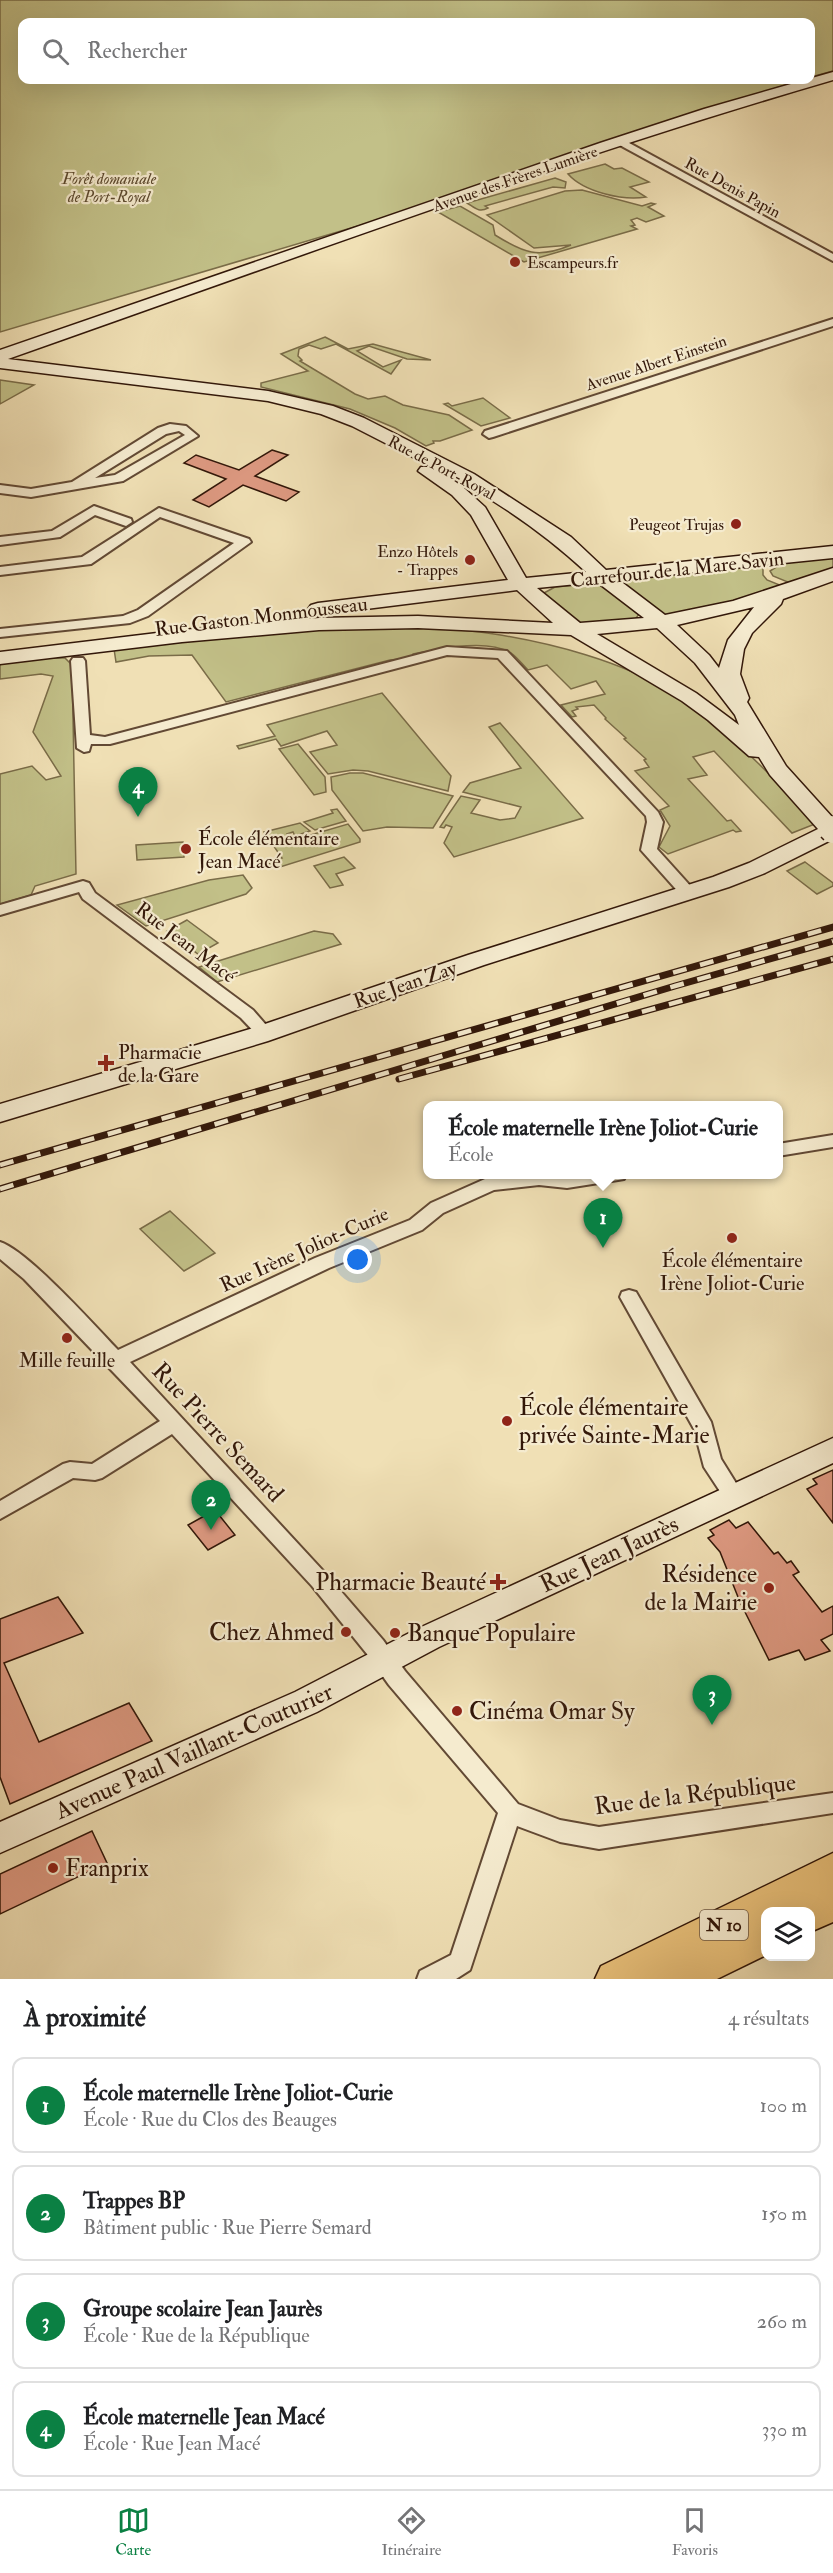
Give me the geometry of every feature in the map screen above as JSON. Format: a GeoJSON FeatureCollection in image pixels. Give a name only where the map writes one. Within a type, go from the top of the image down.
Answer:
{"type":"FeatureCollection","features":[{"type":"Feature","properties":{"kind":"main road","name":"Avenue des Frères Lumière"},"geometry":{"type":"LineString","coordinates":[[815,81],[833,76]]}},
{"type":"Feature","properties":{"kind":"main road","name":"Avenue des Frères Lumière"},"geometry":{"type":"LineString","coordinates":[[0,356],[620,141],[708,112],[805,84]]}},
{"type":"Feature","properties":{"kind":"main road","name":"Avenue des Frères Lumière"},"geometry":{"type":"LineString","coordinates":[[0,345],[83,318],[199,287]]}},
{"type":"Feature","properties":{"kind":"main road"},"geometry":{"type":"LineString","coordinates":[[30,345],[25,359],[34,367]]}},
{"type":"Feature","properties":{"kind":"main road","name":"Rue de Port-Royal"},"geometry":{"type":"LineString","coordinates":[[0,363],[268,396],[327,410],[358,422],[468,478],[564,541],[603,577],[660,621],[702,659],[745,714],[778,770]]}},
{"type":"Feature","properties":{"kind":"main road","name":"Rue de Port-Royal"},"geometry":{"type":"LineString","coordinates":[[0,372],[259,405],[346,428],[435,475],[482,515],[522,584],[550,609],[578,629],[621,658],[689,696],[736,731],[778,770],[832,830]]}},
{"type":"Feature","properties":{"kind":"main road"},"geometry":{"type":"LineString","coordinates":[[564,541],[640,573]]}},
{"type":"Feature","properties":{"kind":"main road","name":"Carrefour de la Mare Savin"},"geometry":{"type":"LineString","coordinates":[[522,584],[832,552]]}},
{"type":"Feature","properties":{"kind":"main road"},"geometry":{"type":"LineString","coordinates":[[745,714],[729,672],[739,636],[757,615],[789,591],[766,573],[772,560]]}},
{"type":"Feature","properties":{"kind":"main road","name":"Carrefour de la Mare Savin"},"geometry":{"type":"LineString","coordinates":[[485,626],[578,629],[660,621],[712,613],[789,591],[833,574]]}},
{"type":"Feature","properties":{"kind":"main road","name":"Rue Gaston Monmousseau"},"geometry":{"type":"LineString","coordinates":[[0,646],[522,584]]}},
{"type":"Feature","properties":{"kind":"main road","name":"Rue Gaston Monmousseau"},"geometry":{"type":"LineString","coordinates":[[0,658],[302,624],[368,621],[485,626]]}},
{"type":"Feature","properties":{"kind":"main road"},"geometry":{"type":"LineString","coordinates":[[485,626],[621,658]]}},
{"type":"Feature","properties":{"kind":"main road","name":"Rue Jean Zay"},"geometry":{"type":"LineString","coordinates":[[0,1113],[265,1033],[476,960],[688,893],[757,868],[832,830]]}},
{"type":"Feature","properties":{"kind":"main road","name":"Rue Jean Jaurès"},"geometry":{"type":"LineString","coordinates":[[387,1661],[428,1638],[833,1450]]}},
{"type":"Feature","properties":{"kind":"main road","name":"Avenue Paul Vaillant-Couturier"},"geometry":{"type":"LineString","coordinates":[[0,1838],[306,1702],[387,1661]]}},
{"type":"Feature","properties":{"kind":"main road","name":"N 10"},"geometry":{"type":"LineString","coordinates":[[615,1979],[833,1871]]}},
{"type":"Feature","properties":{"kind":"main road"},"geometry":{"type":"LineString","coordinates":[[815,1912],[833,1903]]}},
{"type":"Feature","properties":{"kind":"main road","name":"N 10"},"geometry":{"type":"LineString","coordinates":[[675,1979],[761,1937]]}},
{"type":"Feature","properties":{"kind":"street","name":"Rue Denis Papin"},"geometry":{"type":"LineString","coordinates":[[620,141],[833,258]]}},
{"type":"Feature","properties":{"kind":"street","name":"Avenue Albert Einstein"},"geometry":{"type":"LineString","coordinates":[[489,434],[833,322]]}},
{"type":"Feature","properties":{"kind":"street"},"geometry":{"type":"LineString","coordinates":[[0,489],[17,494],[30,494],[119,478],[192,436],[189,431],[180,428],[171,427],[162,430],[76,485]]}},
{"type":"Feature","properties":{"kind":"street"},"geometry":{"type":"LineString","coordinates":[[0,541],[56,534],[94,510],[126,522]]}},
{"type":"Feature","properties":{"kind":"street"},"geometry":{"type":"LineString","coordinates":[[0,571],[86,561],[159,512],[244,542],[143,613],[125,620],[0,633]]}},
{"type":"Feature","properties":{"kind":"street"},"geometry":{"type":"LineString","coordinates":[[78,661],[94,647]]}},
{"type":"Feature","properties":{"kind":"street"},"geometry":{"type":"LineString","coordinates":[[61,651],[78,661]]}},
{"type":"Feature","properties":{"kind":"street"},"geometry":{"type":"LineString","coordinates":[[78,661],[83,743],[105,741],[447,651],[502,654],[653,815],[655,822],[649,850],[688,893]]}},
{"type":"Feature","properties":{"kind":"street","name":"Rue Jean Macé"},"geometry":{"type":"LineString","coordinates":[[0,910],[82,886],[89,896],[247,1014],[265,1033]]}},
{"type":"Feature","properties":{"kind":"street"},"geometry":{"type":"LineString","coordinates":[[783,1149],[833,1141]]}},
{"type":"Feature","properties":{"kind":"street","name":"Rue Irène Joliot-Curie"},"geometry":{"type":"LineString","coordinates":[[116,1360],[322,1263],[416,1225],[437,1208],[491,1184],[539,1179],[567,1182],[586,1179]]}},
{"type":"Feature","properties":{"kind":"street","name":"Rue Pierre Semard"},"geometry":{"type":"LineString","coordinates":[[0,1249],[31,1274],[116,1360],[319,1580],[387,1661]]}},
{"type":"Feature","properties":{"kind":"street"},"geometry":{"type":"LineString","coordinates":[[629,1297],[704,1428],[711,1461],[734,1496]]}},
{"type":"Feature","properties":{"kind":"street"},"geometry":{"type":"LineString","coordinates":[[0,1511],[70,1470],[95,1472],[165,1430],[173,1422]]}},
{"type":"Feature","properties":{"kind":"street","name":"Rue de la République"},"geometry":{"type":"LineString","coordinates":[[387,1661],[397,1678],[510,1811],[537,1824],[599,1838],[833,1803]]}},
{"type":"Feature","properties":{"kind":"street"},"geometry":{"type":"LineString","coordinates":[[429,1979],[454,1968],[461,1962],[510,1811]]}},
{"type":"Feature","properties":{"kind":"street"},"geometry":{"type":"LineString","coordinates":[[815,1923],[833,1915]]}},
{"type":"Feature","properties":{"kind":"street"},"geometry":{"type":"LineString","coordinates":[[690,1979],[761,1948]]}},
{"type":"Feature","properties":{"kind":"green space","name":"Forêt domaniale de Port-Royal"},"geometry":{"type":"Polygon","coordinates":[[[0,0],[833,0],[833,71],[815,76],[815,18],[18,18],[18,84],[788,84],[575,152],[378,220],[0,332],[0,0]]]}},
{"type":"Feature","properties":{"kind":"green space"},"geometry":{"type":"Polygon","coordinates":[[[605,164],[614,169],[622,168],[649,182],[630,187],[646,197],[626,198],[604,194],[584,186],[568,174],[605,164]]]}},
{"type":"Feature","properties":{"kind":"green space"},"geometry":{"type":"Polygon","coordinates":[[[555,178],[566,182],[565,188],[553,187],[485,206],[488,208],[482,210],[467,203],[555,178]]]}},
{"type":"Feature","properties":{"kind":"green space"},"geometry":{"type":"Polygon","coordinates":[[[582,190],[642,206],[655,204],[648,207],[664,216],[646,222],[637,218],[631,220],[635,225],[631,226],[637,229],[524,262],[438,212],[460,206],[493,225],[495,235],[514,246],[532,252],[549,252],[571,245],[534,248],[487,215],[565,191],[582,190]]]}},
{"type":"Feature","properties":{"kind":"green space"},"geometry":{"type":"Polygon","coordinates":[[[325,337],[348,349],[373,344],[431,360],[407,359],[369,346],[357,351],[383,367],[401,360],[391,374],[336,344],[321,349],[309,345],[299,349],[298,356],[302,360],[300,361],[355,394],[368,399],[385,396],[403,405],[449,415],[472,430],[440,441],[433,441],[434,443],[426,446],[395,428],[350,409],[261,387],[261,383],[308,371],[281,354],[325,337]]]}},
{"type":"Feature","properties":{"kind":"green space"},"geometry":{"type":"Polygon","coordinates":[[[0,380],[34,385],[0,404],[0,380]]]}},
{"type":"Feature","properties":{"kind":"green space"},"geometry":{"type":"Polygon","coordinates":[[[483,398],[510,418],[481,426],[444,404],[448,403],[452,406],[483,398]]]}},
{"type":"Feature","properties":{"kind":"green space"},"geometry":{"type":"Polygon","coordinates":[[[833,555],[833,570],[790,583],[773,576],[770,571],[781,564],[833,555]]]}},
{"type":"Feature","properties":{"kind":"green space"},"geometry":{"type":"Polygon","coordinates":[[[761,565],[763,575],[767,580],[782,586],[740,602],[663,618],[618,581],[761,565]]]}},
{"type":"Feature","properties":{"kind":"green space"},"geometry":{"type":"Polygon","coordinates":[[[600,584],[639,614],[634,621],[581,624],[571,620],[545,597],[544,593],[555,587],[600,584]]]}},
{"type":"Feature","properties":{"kind":"green space"},"geometry":{"type":"Polygon","coordinates":[[[321,628],[430,628],[473,631],[539,642],[631,671],[671,692],[711,721],[765,770],[815,824],[792,833],[714,751],[693,757],[707,775],[688,779],[727,821],[731,820],[741,831],[733,830],[668,854],[659,847],[670,826],[660,810],[669,806],[635,771],[649,767],[644,760],[646,759],[624,739],[626,738],[605,719],[594,705],[576,707],[578,709],[572,711],[576,716],[572,717],[561,705],[605,694],[596,681],[571,689],[547,665],[528,670],[511,653],[489,646],[463,646],[413,654],[413,658],[390,660],[226,702],[192,655],[149,656],[116,662],[114,649],[321,628]]]}},
{"type":"Feature","properties":{"kind":"green space"},"geometry":{"type":"Polygon","coordinates":[[[45,658],[65,658],[72,665],[76,874],[35,886],[31,895],[0,904],[0,774],[32,766],[46,780],[61,776],[33,732],[53,676],[41,674],[0,679],[0,664],[45,658]]]}},
{"type":"Feature","properties":{"kind":"green space"},"geometry":{"type":"Polygon","coordinates":[[[382,693],[451,776],[448,791],[368,771],[353,770],[328,774],[310,752],[337,745],[327,731],[281,746],[276,739],[239,749],[237,746],[275,736],[267,725],[382,693]]]}},
{"type":"Feature","properties":{"kind":"green space"},"geometry":{"type":"Polygon","coordinates":[[[500,723],[583,818],[454,857],[444,843],[452,827],[446,825],[444,828],[440,827],[461,796],[480,800],[471,813],[500,820],[515,818],[521,807],[463,792],[470,783],[521,768],[489,727],[500,723]]]}},
{"type":"Feature","properties":{"kind":"green space"},"geometry":{"type":"Polygon","coordinates":[[[298,744],[325,777],[326,792],[314,795],[279,749],[298,744]]]}},
{"type":"Feature","properties":{"kind":"green space"},"geometry":{"type":"Polygon","coordinates":[[[363,773],[453,796],[433,828],[387,827],[363,831],[332,790],[331,777],[363,773]]]}},
{"type":"Feature","properties":{"kind":"green space"},"geometry":{"type":"Polygon","coordinates":[[[337,809],[346,821],[315,830],[304,822],[333,813],[331,810],[337,809]]]}},
{"type":"Feature","properties":{"kind":"green space"},"geometry":{"type":"Polygon","coordinates":[[[300,823],[310,831],[295,836],[293,832],[287,834],[289,838],[283,839],[285,842],[299,843],[297,839],[348,824],[360,842],[280,867],[264,862],[282,858],[264,832],[300,823]]]}},
{"type":"Feature","properties":{"kind":"green space"},"geometry":{"type":"Polygon","coordinates":[[[183,842],[184,857],[137,860],[136,845],[183,842]]]}},
{"type":"Feature","properties":{"kind":"green space"},"geometry":{"type":"Polygon","coordinates":[[[344,857],[355,868],[336,874],[343,885],[330,888],[314,866],[344,857]]]}},
{"type":"Feature","properties":{"kind":"green space"},"geometry":{"type":"Polygon","coordinates":[[[805,862],[833,883],[833,886],[817,894],[787,871],[805,862]]]}},
{"type":"Feature","properties":{"kind":"green space"},"geometry":{"type":"Polygon","coordinates":[[[243,875],[252,888],[246,894],[146,926],[117,905],[209,880],[243,875]]]}},
{"type":"Feature","properties":{"kind":"green space"},"geometry":{"type":"Polygon","coordinates":[[[187,920],[218,943],[198,954],[167,931],[187,920]]]}},
{"type":"Feature","properties":{"kind":"green space"},"geometry":{"type":"Polygon","coordinates":[[[314,931],[333,934],[341,944],[217,982],[199,967],[314,931]]]}},
{"type":"Feature","properties":{"kind":"green space"},"geometry":{"type":"Polygon","coordinates":[[[170,1211],[215,1253],[184,1271],[140,1229],[170,1211]]]}},
{"type":"Feature","properties":{"kind":"building"},"geometry":{"type":"Polygon","coordinates":[[[272,450],[288,455],[255,476],[299,492],[286,501],[243,485],[209,507],[193,500],[226,479],[184,463],[196,455],[239,470],[272,450]]]}},
{"type":"Feature","properties":{"kind":"building"},"geometry":{"type":"Polygon","coordinates":[[[833,1470],[833,1523],[807,1489],[817,1484],[813,1479],[833,1470]]]}},
{"type":"Feature","properties":{"kind":"building"},"geometry":{"type":"Polygon","coordinates":[[[215,1510],[235,1535],[208,1550],[188,1525],[215,1510]]]}},
{"type":"Feature","properties":{"kind":"building","name":"Résidence de la Mairie"},"geometry":{"type":"Polygon","coordinates":[[[729,1520],[736,1528],[748,1522],[774,1554],[778,1552],[787,1563],[791,1561],[799,1572],[793,1575],[822,1612],[833,1606],[833,1634],[821,1640],[830,1651],[805,1660],[799,1650],[769,1660],[740,1602],[720,1552],[708,1538],[714,1535],[710,1530],[729,1520]]]}},
{"type":"Feature","properties":{"kind":"building"},"geometry":{"type":"Polygon","coordinates":[[[58,1597],[83,1633],[4,1663],[39,1742],[129,1703],[152,1741],[10,1804],[0,1777],[0,1619],[58,1597]]]}},
{"type":"Feature","properties":{"kind":"building","name":"Franprix"},"geometry":{"type":"Polygon","coordinates":[[[92,1831],[107,1863],[0,1914],[0,1874],[92,1831]]]}},
{"type":"Feature","properties":{"kind":"railway"},"geometry":{"type":"LineString","coordinates":[[0,1165],[833,927]]}},
{"type":"Feature","properties":{"kind":"railway"},"geometry":{"type":"LineString","coordinates":[[0,1189],[675,986],[833,941]]}},
{"type":"Feature","properties":{"kind":"railway"},"geometry":{"type":"LineString","coordinates":[[399,1079],[833,959]]}},
{"type":"Feature","properties":{"kind":"place","name":"Escampeurs.fr"},"geometry":{"type":"Point","coordinates":[515,262]}},
{"type":"Feature","properties":{"kind":"place","name":"Peugeot Trujas"},"geometry":{"type":"Point","coordinates":[736,524]}},
{"type":"Feature","properties":{"kind":"place","name":"Enzo Hôtels - Trappes"},"geometry":{"type":"Point","coordinates":[470,560]}},
{"type":"Feature","properties":{"kind":"place","name":"École maternelle Jean Macé"},"geometry":{"type":"Point","coordinates":[138,817]}},
{"type":"Feature","properties":{"kind":"place","name":"École élémentaire Jean Macé"},"geometry":{"type":"Point","coordinates":[186,849]}},
{"type":"Feature","properties":{"kind":"place","name":"Pharmacie de la Gare"},"geometry":{"type":"Point","coordinates":[106,1063]}},
{"type":"Feature","properties":{"kind":"place","name":"École élémentaire Irène Joliot-Curie"},"geometry":{"type":"Point","coordinates":[732,1238]}},
{"type":"Feature","properties":{"kind":"place","name":"École maternelle Irène Joliot-Curie"},"geometry":{"type":"Point","coordinates":[603,1248]}},
{"type":"Feature","properties":{"kind":"place","name":"Mille feuille"},"geometry":{"type":"Point","coordinates":[67,1338]}},
{"type":"Feature","properties":{"kind":"place","name":"École élémentaire privée Sainte-Marie"},"geometry":{"type":"Point","coordinates":[507,1421]}},
{"type":"Feature","properties":{"kind":"place","name":"Trappes BP"},"geometry":{"type":"Point","coordinates":[211,1530]}},
{"type":"Feature","properties":{"kind":"place","name":"Pharmacie Beauté"},"geometry":{"type":"Point","coordinates":[498,1582]}},
{"type":"Feature","properties":{"kind":"place","name":"Résidence de la Mairie"},"geometry":{"type":"Point","coordinates":[769,1588]}},
{"type":"Feature","properties":{"kind":"place","name":"Chez Ahmed"},"geometry":{"type":"Point","coordinates":[346,1632]}},
{"type":"Feature","properties":{"kind":"place","name":"Banque Populaire"},"geometry":{"type":"Point","coordinates":[395,1633]}},
{"type":"Feature","properties":{"kind":"place","name":"Cinéma Omar Sy"},"geometry":{"type":"Point","coordinates":[457,1711]}},
{"type":"Feature","properties":{"kind":"place","name":"Groupe scolaire Jean Jaurès"},"geometry":{"type":"Point","coordinates":[712,1725]}},
{"type":"Feature","properties":{"kind":"place","name":"Franprix"},"geometry":{"type":"Point","coordinates":[53,1868]}}]}
